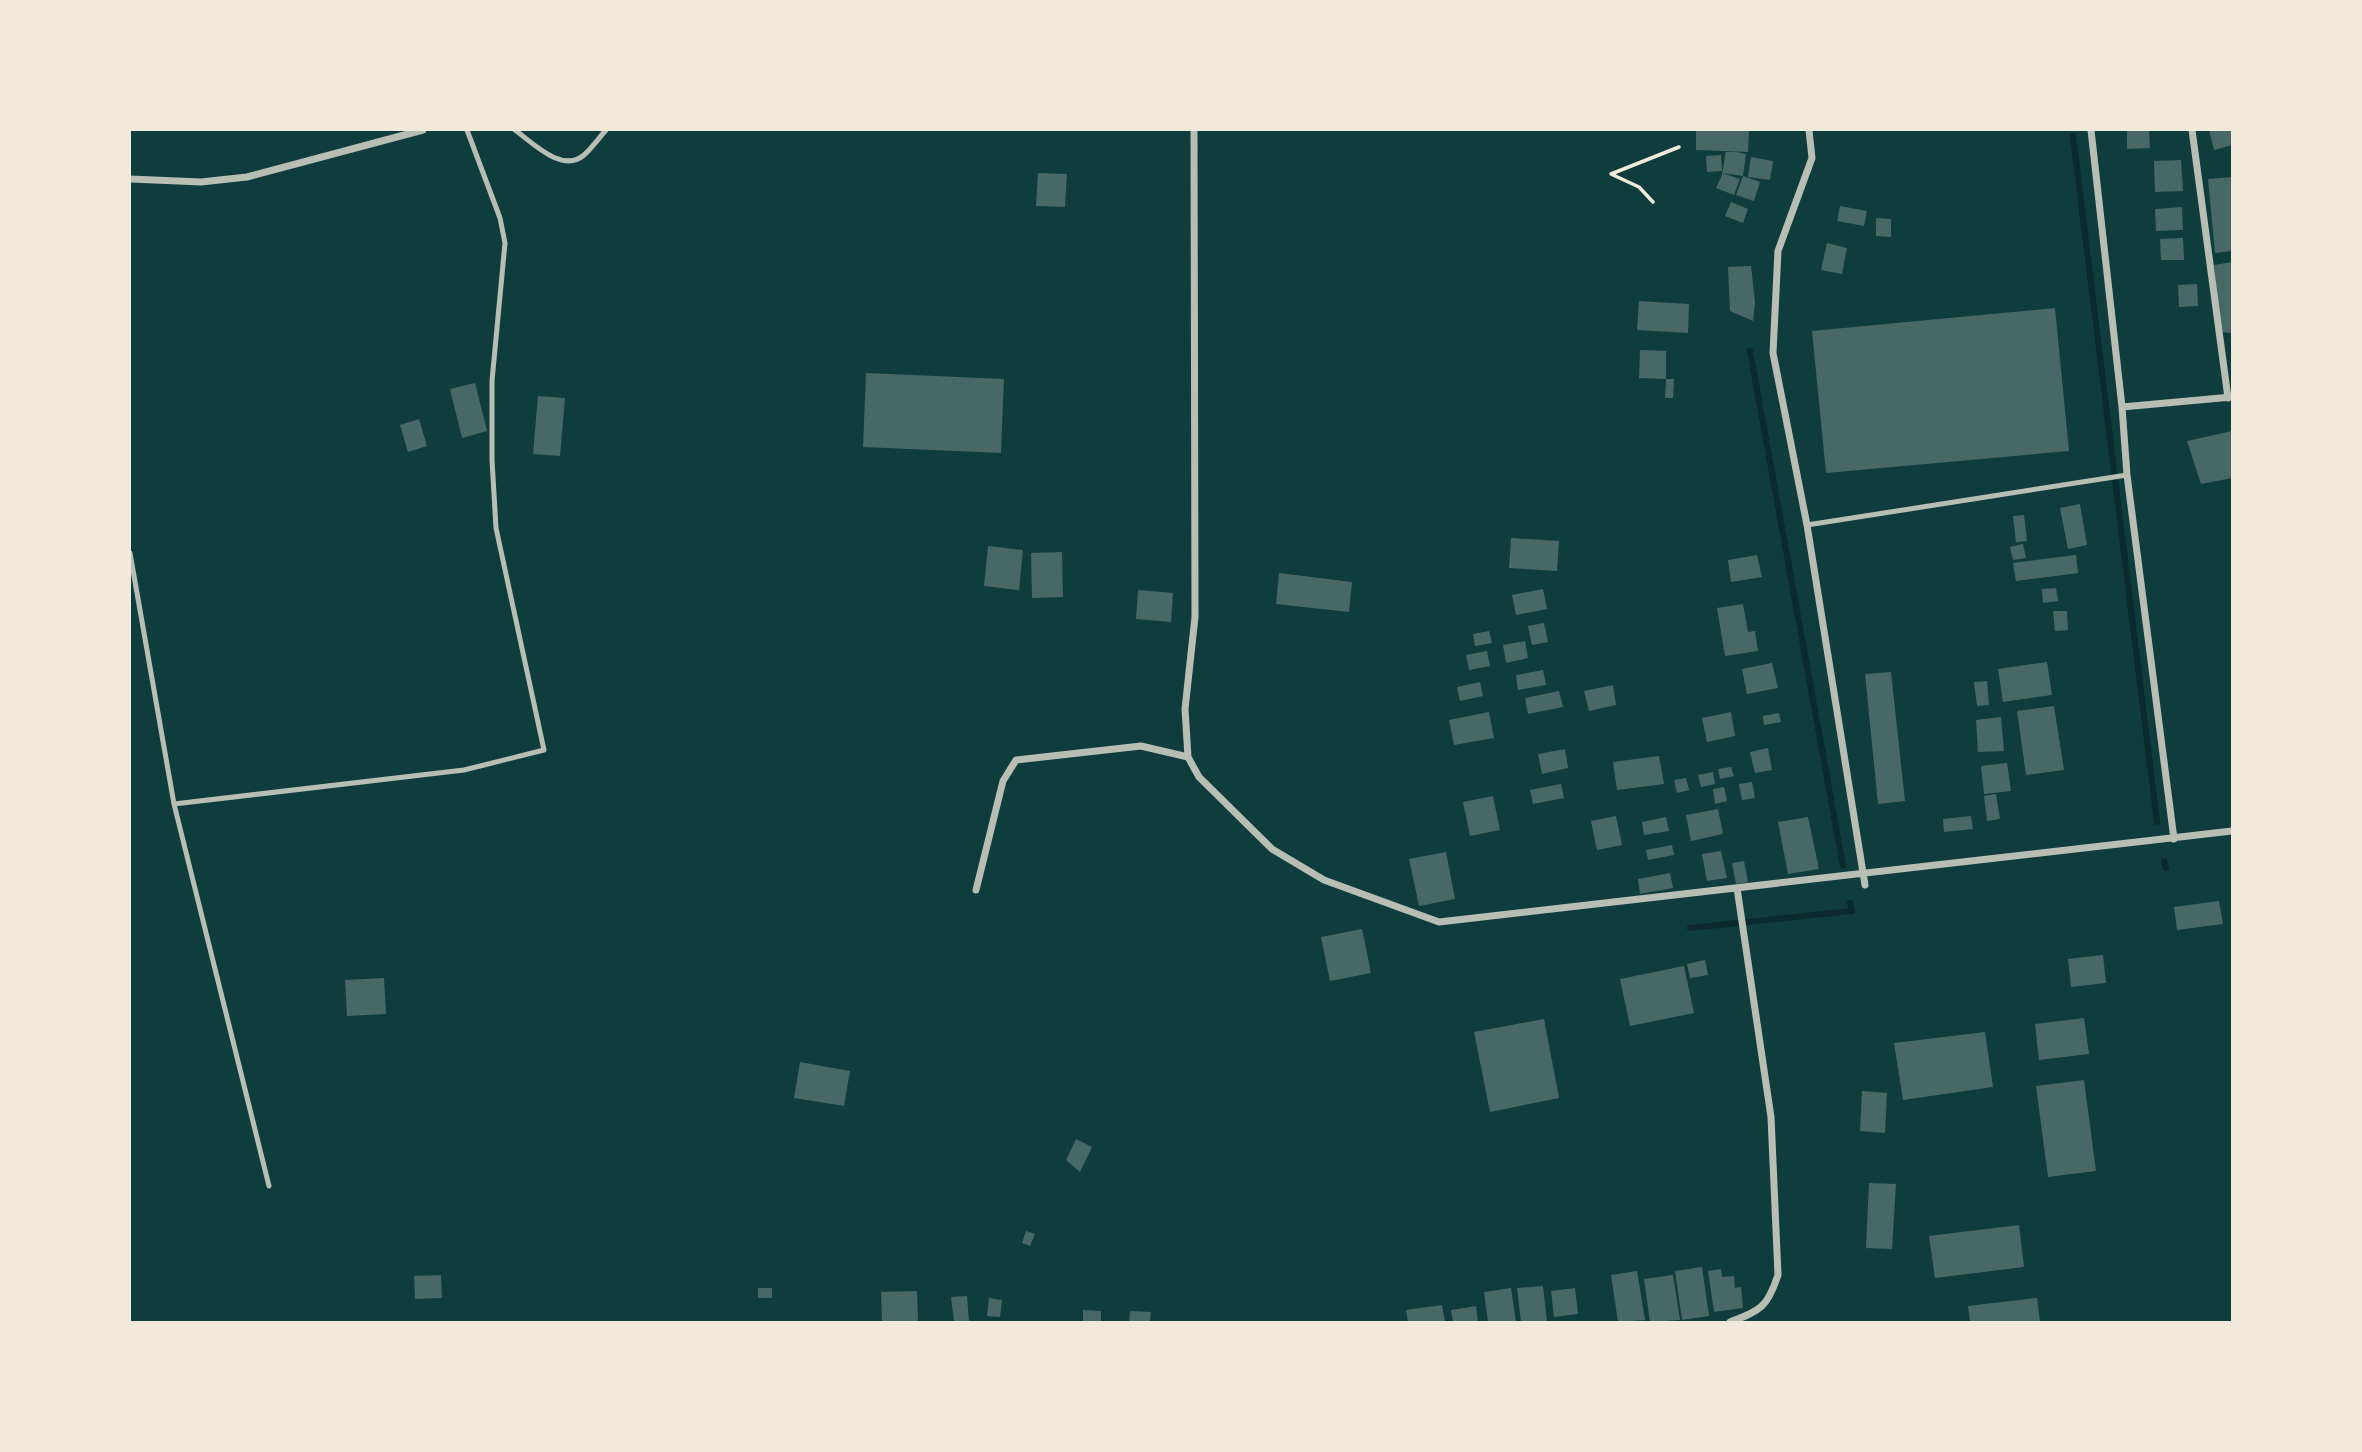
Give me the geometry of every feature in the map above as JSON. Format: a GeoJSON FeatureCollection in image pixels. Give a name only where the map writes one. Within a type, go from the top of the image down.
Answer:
{"type":"FeatureCollection","features":[{"type":"Feature","properties":{"kind":"street"},"geometry":{"type":"LineString","coordinates":[[130,179],[201,182],[247,177],[423,130]]}},
{"type":"Feature","properties":{"kind":"street"},"geometry":{"type":"LineString","coordinates":[[1194,130],[1195,617],[1185,709],[1188,757],[1199,777],[1272,849],[1324,880],[1439,922],[2232,831]]}},
{"type":"Feature","properties":{"kind":"street"},"geometry":{"type":"LineString","coordinates":[[1808,130],[1812,158],[1778,251],[1773,353],[1807,525],[1865,885]]}},
{"type":"Feature","properties":{"kind":"street"},"geometry":{"type":"LineString","coordinates":[[2091,130],[2122,407],[2124,475],[2174,838]]}},
{"type":"Feature","properties":{"kind":"street"},"geometry":{"type":"LineString","coordinates":[[2122,407],[2230,398],[2192,130]]}},
{"type":"Feature","properties":{"kind":"street"},"geometry":{"type":"LineString","coordinates":[[976,890],[1003,781],[1016,760],[1141,746],[1188,757]]}},
{"type":"Feature","properties":{"kind":"street"},"geometry":{"type":"LineString","coordinates":[[1730,1322],[1758,1311],[1771,1297],[1778,1275],[1771,1117],[1737,888]]}},
{"type":"Feature","properties":{"kind":"lane"},"geometry":{"type":"LineString","coordinates":[[174,804],[464,770],[544,750],[495,514],[492,381],[505,243],[500,218],[467,130]]}},
{"type":"Feature","properties":{"kind":"lane"},"geometry":{"type":"LineString","coordinates":[[515,130],[554,158],[569,161],[582,157],[606,130]]}},
{"type":"Feature","properties":{"kind":"lane"},"geometry":{"type":"LineString","coordinates":[[1807,525],[2124,475]]}},
{"type":"Feature","properties":{"kind":"lane"},"geometry":{"type":"LineString","coordinates":[[130,554],[174,804],[269,1186]]}},
{"type":"Feature","properties":{"kind":"path"},"geometry":{"type":"LineString","coordinates":[[1653,202],[1639,187],[1611,174],[1679,146]]}},
{"type":"Feature","properties":{"kind":"building"},"geometry":{"type":"Polygon","coordinates":[[[1696,130],[1749,130],[1748,152],[1696,150],[1696,130]]]}},
{"type":"Feature","properties":{"kind":"building"},"geometry":{"type":"Polygon","coordinates":[[[2127,130],[2149,130],[2150,148],[2127,149],[2127,130]]]}},
{"type":"Feature","properties":{"kind":"building"},"geometry":{"type":"Polygon","coordinates":[[[2209,130],[2232,130],[2232,145],[2214,150],[2209,130]]]}},
{"type":"Feature","properties":{"kind":"building"},"geometry":{"type":"Polygon","coordinates":[[[1726,150],[1746,154],[1743,176],[1722,173],[1726,150]]]}},
{"type":"Feature","properties":{"kind":"building"},"geometry":{"type":"Polygon","coordinates":[[[1721,155],[1722,171],[1707,172],[1706,156],[1721,155]]]}},
{"type":"Feature","properties":{"kind":"building"},"geometry":{"type":"Polygon","coordinates":[[[1751,157],[1773,161],[1770,180],[1748,177],[1751,157]]]}},
{"type":"Feature","properties":{"kind":"building"},"geometry":{"type":"Polygon","coordinates":[[[2181,160],[2183,191],[2155,192],[2154,161],[2181,160]]]}},
{"type":"Feature","properties":{"kind":"building"},"geometry":{"type":"Polygon","coordinates":[[[1038,173],[1067,174],[1065,207],[1036,206],[1038,173]]]}},
{"type":"Feature","properties":{"kind":"building"},"geometry":{"type":"Polygon","coordinates":[[[1722,173],[1740,179],[1734,195],[1716,188],[1722,173]]]}},
{"type":"Feature","properties":{"kind":"building"},"geometry":{"type":"Polygon","coordinates":[[[1743,176],[1760,182],[1754,201],[1736,195],[1743,176]]]}},
{"type":"Feature","properties":{"kind":"building"},"geometry":{"type":"Polygon","coordinates":[[[2232,177],[2232,251],[2215,253],[2208,179],[2232,177]]]}},
{"type":"Feature","properties":{"kind":"building"},"geometry":{"type":"Polygon","coordinates":[[[1731,202],[1748,209],[1743,223],[1725,216],[1731,202]]]}},
{"type":"Feature","properties":{"kind":"building"},"geometry":{"type":"Polygon","coordinates":[[[1840,206],[1867,211],[1864,226],[1837,221],[1840,206]]]}},
{"type":"Feature","properties":{"kind":"building"},"geometry":{"type":"Polygon","coordinates":[[[2182,207],[2183,230],[2156,231],[2155,209],[2182,207]]]}},
{"type":"Feature","properties":{"kind":"building"},"geometry":{"type":"Polygon","coordinates":[[[1876,218],[1891,219],[1891,237],[1876,236],[1876,218]]]}},
{"type":"Feature","properties":{"kind":"building"},"geometry":{"type":"Polygon","coordinates":[[[2183,238],[2184,260],[2161,260],[2160,239],[2183,238]]]}},
{"type":"Feature","properties":{"kind":"building"},"geometry":{"type":"Polygon","coordinates":[[[1827,243],[1847,248],[1842,274],[1821,270],[1827,243]]]}},
{"type":"Feature","properties":{"kind":"building"},"geometry":{"type":"Polygon","coordinates":[[[2232,262],[2232,333],[2221,332],[2214,265],[2232,262]]]}},
{"type":"Feature","properties":{"kind":"building"},"geometry":{"type":"Polygon","coordinates":[[[1751,266],[1755,302],[1753,321],[1730,311],[1728,267],[1751,266]]]}},
{"type":"Feature","properties":{"kind":"building"},"geometry":{"type":"Polygon","coordinates":[[[2197,284],[2198,306],[2179,307],[2178,285],[2197,284]]]}},
{"type":"Feature","properties":{"kind":"building"},"geometry":{"type":"Polygon","coordinates":[[[1639,301],[1689,304],[1688,333],[1637,330],[1639,301]]]}},
{"type":"Feature","properties":{"kind":"building"},"geometry":{"type":"Polygon","coordinates":[[[2055,308],[2069,451],[1826,473],[1812,331],[2055,308]]]}},
{"type":"Feature","properties":{"kind":"building"},"geometry":{"type":"Polygon","coordinates":[[[1640,350],[1666,351],[1666,379],[1639,378],[1640,350]]]}},
{"type":"Feature","properties":{"kind":"building"},"geometry":{"type":"Polygon","coordinates":[[[866,373],[1004,379],[1001,453],[863,447],[866,373]]]}},
{"type":"Feature","properties":{"kind":"building"},"geometry":{"type":"Polygon","coordinates":[[[1666,379],[1674,379],[1673,398],[1665,398],[1666,379]]]}},
{"type":"Feature","properties":{"kind":"building"},"geometry":{"type":"Polygon","coordinates":[[[475,383],[487,431],[462,438],[450,389],[475,383]]]}},
{"type":"Feature","properties":{"kind":"building"},"geometry":{"type":"Polygon","coordinates":[[[538,396],[565,398],[560,456],[533,454],[538,396]]]}},
{"type":"Feature","properties":{"kind":"building"},"geometry":{"type":"Polygon","coordinates":[[[419,419],[427,446],[408,452],[400,425],[419,419]]]}},
{"type":"Feature","properties":{"kind":"building"},"geometry":{"type":"Polygon","coordinates":[[[2232,431],[2232,478],[2201,484],[2187,441],[2232,431]]]}},
{"type":"Feature","properties":{"kind":"building"},"geometry":{"type":"Polygon","coordinates":[[[2080,504],[2087,545],[2068,549],[2060,508],[2080,504]]]}},
{"type":"Feature","properties":{"kind":"building"},"geometry":{"type":"Polygon","coordinates":[[[2024,515],[2027,541],[2016,542],[2013,516],[2024,515]]]}},
{"type":"Feature","properties":{"kind":"building"},"geometry":{"type":"Polygon","coordinates":[[[1511,538],[1559,541],[1557,571],[1509,568],[1511,538]]]}},
{"type":"Feature","properties":{"kind":"building"},"geometry":{"type":"Polygon","coordinates":[[[2023,544],[2026,558],[2013,560],[2010,547],[2023,544]]]}},
{"type":"Feature","properties":{"kind":"building"},"geometry":{"type":"Polygon","coordinates":[[[988,546],[1023,550],[1019,590],[984,586],[988,546]]]}},
{"type":"Feature","properties":{"kind":"building"},"geometry":{"type":"Polygon","coordinates":[[[1062,552],[1063,597],[1032,598],[1031,553],[1062,552]]]}},
{"type":"Feature","properties":{"kind":"building"},"geometry":{"type":"Polygon","coordinates":[[[1757,555],[1762,577],[1731,582],[1728,560],[1757,555]]]}},
{"type":"Feature","properties":{"kind":"building"},"geometry":{"type":"Polygon","coordinates":[[[2076,555],[2078,573],[2016,581],[2013,563],[2076,555]]]}},
{"type":"Feature","properties":{"kind":"building"},"geometry":{"type":"Polygon","coordinates":[[[1279,573],[1352,582],[1349,612],[1276,604],[1279,573]]]}},
{"type":"Feature","properties":{"kind":"building"},"geometry":{"type":"Polygon","coordinates":[[[2056,588],[2058,601],[2043,603],[2042,589],[2056,588]]]}},
{"type":"Feature","properties":{"kind":"building"},"geometry":{"type":"Polygon","coordinates":[[[1543,589],[1547,609],[1516,615],[1512,595],[1543,589]]]}},
{"type":"Feature","properties":{"kind":"building"},"geometry":{"type":"Polygon","coordinates":[[[1138,590],[1173,593],[1171,622],[1136,619],[1138,590]]]}},
{"type":"Feature","properties":{"kind":"building"},"geometry":{"type":"Polygon","coordinates":[[[1743,604],[1748,632],[1755,631],[1758,651],[1725,656],[1717,608],[1743,604]]]}},
{"type":"Feature","properties":{"kind":"building"},"geometry":{"type":"Polygon","coordinates":[[[2053,611],[2067,611],[2068,630],[2055,631],[2053,611]]]}},
{"type":"Feature","properties":{"kind":"building"},"geometry":{"type":"Polygon","coordinates":[[[1544,623],[1548,642],[1532,645],[1528,626],[1544,623]]]}},
{"type":"Feature","properties":{"kind":"building"},"geometry":{"type":"Polygon","coordinates":[[[1489,631],[1492,643],[1475,646],[1473,634],[1489,631]]]}},
{"type":"Feature","properties":{"kind":"building"},"geometry":{"type":"Polygon","coordinates":[[[1525,641],[1528,658],[1506,663],[1503,645],[1525,641]]]}},
{"type":"Feature","properties":{"kind":"building"},"geometry":{"type":"Polygon","coordinates":[[[1487,651],[1490,666],[1469,670],[1466,655],[1487,651]]]}},
{"type":"Feature","properties":{"kind":"building"},"geometry":{"type":"Polygon","coordinates":[[[2047,662],[2052,695],[2003,702],[1998,669],[2047,662]]]}},
{"type":"Feature","properties":{"kind":"building"},"geometry":{"type":"Polygon","coordinates":[[[1772,663],[1778,688],[1747,694],[1742,669],[1772,663]]]}},
{"type":"Feature","properties":{"kind":"building"},"geometry":{"type":"Polygon","coordinates":[[[1543,670],[1546,685],[1518,690],[1516,675],[1543,670]]]}},
{"type":"Feature","properties":{"kind":"building"},"geometry":{"type":"Polygon","coordinates":[[[1891,672],[1905,801],[1878,804],[1865,674],[1891,672]]]}},
{"type":"Feature","properties":{"kind":"building"},"geometry":{"type":"Polygon","coordinates":[[[1987,681],[1989,705],[1977,706],[1974,682],[1987,681]]]}},
{"type":"Feature","properties":{"kind":"building"},"geometry":{"type":"Polygon","coordinates":[[[1480,682],[1483,696],[1460,701],[1457,687],[1480,682]]]}},
{"type":"Feature","properties":{"kind":"building"},"geometry":{"type":"Polygon","coordinates":[[[1613,685],[1616,705],[1589,711],[1584,691],[1613,685]]]}},
{"type":"Feature","properties":{"kind":"building"},"geometry":{"type":"Polygon","coordinates":[[[1559,691],[1563,707],[1528,714],[1525,698],[1559,691]]]}},
{"type":"Feature","properties":{"kind":"building"},"geometry":{"type":"Polygon","coordinates":[[[2054,706],[2064,770],[2026,775],[2017,711],[2054,706]]]}},
{"type":"Feature","properties":{"kind":"building"},"geometry":{"type":"Polygon","coordinates":[[[1489,712],[1494,738],[1454,745],[1449,720],[1489,712]]]}},
{"type":"Feature","properties":{"kind":"building"},"geometry":{"type":"Polygon","coordinates":[[[1731,712],[1735,736],[1707,742],[1702,718],[1731,712]]]}},
{"type":"Feature","properties":{"kind":"building"},"geometry":{"type":"Polygon","coordinates":[[[1779,713],[1781,722],[1764,725],[1763,716],[1779,713]]]}},
{"type":"Feature","properties":{"kind":"building"},"geometry":{"type":"Polygon","coordinates":[[[2001,717],[2004,751],[1978,752],[1976,720],[2001,717]]]}},
{"type":"Feature","properties":{"kind":"building"},"geometry":{"type":"Polygon","coordinates":[[[1768,748],[1772,770],[1755,773],[1750,752],[1768,748]]]}},
{"type":"Feature","properties":{"kind":"building"},"geometry":{"type":"Polygon","coordinates":[[[1565,749],[1568,768],[1542,774],[1538,754],[1565,749]]]}},
{"type":"Feature","properties":{"kind":"building"},"geometry":{"type":"Polygon","coordinates":[[[1659,756],[1664,784],[1617,790],[1613,762],[1659,756]]]}},
{"type":"Feature","properties":{"kind":"building"},"geometry":{"type":"Polygon","coordinates":[[[2007,763],[2011,791],[1984,794],[1981,766],[2007,763]]]}},
{"type":"Feature","properties":{"kind":"building"},"geometry":{"type":"Polygon","coordinates":[[[1731,767],[1734,776],[1720,779],[1718,769],[1731,767]]]}},
{"type":"Feature","properties":{"kind":"building"},"geometry":{"type":"Polygon","coordinates":[[[1713,772],[1715,784],[1701,787],[1698,775],[1713,772]]]}},
{"type":"Feature","properties":{"kind":"building"},"geometry":{"type":"Polygon","coordinates":[[[1686,778],[1689,790],[1677,793],[1674,780],[1686,778]]]}},
{"type":"Feature","properties":{"kind":"building"},"geometry":{"type":"Polygon","coordinates":[[[1752,782],[1755,798],[1742,800],[1739,784],[1752,782]]]}},
{"type":"Feature","properties":{"kind":"building"},"geometry":{"type":"Polygon","coordinates":[[[1561,784],[1564,798],[1533,804],[1530,790],[1561,784]]]}},
{"type":"Feature","properties":{"kind":"building"},"geometry":{"type":"Polygon","coordinates":[[[1724,787],[1727,801],[1715,804],[1713,789],[1724,787]]]}},
{"type":"Feature","properties":{"kind":"building"},"geometry":{"type":"Polygon","coordinates":[[[1996,794],[2000,819],[1987,821],[1984,796],[1996,794]]]}},
{"type":"Feature","properties":{"kind":"building"},"geometry":{"type":"Polygon","coordinates":[[[1493,796],[1500,830],[1470,836],[1463,802],[1493,796]]]}},
{"type":"Feature","properties":{"kind":"building"},"geometry":{"type":"Polygon","coordinates":[[[1718,809],[1723,834],[1691,841],[1686,815],[1718,809]]]}},
{"type":"Feature","properties":{"kind":"building"},"geometry":{"type":"Polygon","coordinates":[[[1616,816],[1622,845],[1597,850],[1591,821],[1616,816]]]}},
{"type":"Feature","properties":{"kind":"building"},"geometry":{"type":"Polygon","coordinates":[[[1971,816],[1973,829],[1944,832],[1943,819],[1971,816]]]}},
{"type":"Feature","properties":{"kind":"building"},"geometry":{"type":"Polygon","coordinates":[[[1666,817],[1669,831],[1644,835],[1642,822],[1666,817]]]}},
{"type":"Feature","properties":{"kind":"building"},"geometry":{"type":"Polygon","coordinates":[[[1808,817],[1819,869],[1788,874],[1778,822],[1808,817]]]}},
{"type":"Feature","properties":{"kind":"building"},"geometry":{"type":"Polygon","coordinates":[[[1672,845],[1674,855],[1648,860],[1646,850],[1672,845]]]}},
{"type":"Feature","properties":{"kind":"building"},"geometry":{"type":"Polygon","coordinates":[[[1721,851],[1727,878],[1707,881],[1702,854],[1721,851]]]}},
{"type":"Feature","properties":{"kind":"building"},"geometry":{"type":"Polygon","coordinates":[[[1446,852],[1455,899],[1419,906],[1409,859],[1446,852]]]}},
{"type":"Feature","properties":{"kind":"building"},"geometry":{"type":"Polygon","coordinates":[[[1744,861],[1748,882],[1736,884],[1732,863],[1744,861]]]}},
{"type":"Feature","properties":{"kind":"building"},"geometry":{"type":"Polygon","coordinates":[[[1670,873],[1673,888],[1640,894],[1638,879],[1670,873]]]}},
{"type":"Feature","properties":{"kind":"building"},"geometry":{"type":"Polygon","coordinates":[[[2219,901],[2223,924],[2177,930],[2174,907],[2219,901]]]}},
{"type":"Feature","properties":{"kind":"building"},"geometry":{"type":"Polygon","coordinates":[[[1362,929],[1371,973],[1330,981],[1321,937],[1362,929]]]}},
{"type":"Feature","properties":{"kind":"building"},"geometry":{"type":"Polygon","coordinates":[[[2103,955],[2106,983],[2071,987],[2068,959],[2103,955]]]}},
{"type":"Feature","properties":{"kind":"building"},"geometry":{"type":"Polygon","coordinates":[[[1705,960],[1708,975],[1690,978],[1687,964],[1705,960]]]}},
{"type":"Feature","properties":{"kind":"building"},"geometry":{"type":"Polygon","coordinates":[[[1684,966],[1694,1013],[1630,1026],[1620,979],[1684,966]]]}},
{"type":"Feature","properties":{"kind":"building"},"geometry":{"type":"Polygon","coordinates":[[[384,978],[386,1014],[347,1016],[345,980],[384,978]]]}},
{"type":"Feature","properties":{"kind":"building"},"geometry":{"type":"Polygon","coordinates":[[[2084,1018],[2089,1054],[2039,1060],[2035,1024],[2084,1018]]]}},
{"type":"Feature","properties":{"kind":"building"},"geometry":{"type":"Polygon","coordinates":[[[1544,1019],[1559,1098],[1490,1112],[1474,1032],[1544,1019]]]}},
{"type":"Feature","properties":{"kind":"building"},"geometry":{"type":"Polygon","coordinates":[[[1985,1032],[1993,1087],[1903,1100],[1894,1043],[1985,1032]]]}},
{"type":"Feature","properties":{"kind":"building"},"geometry":{"type":"Polygon","coordinates":[[[800,1062],[850,1071],[844,1106],[794,1098],[800,1062]]]}},
{"type":"Feature","properties":{"kind":"building"},"geometry":{"type":"Polygon","coordinates":[[[2084,1080],[2096,1171],[2048,1177],[2036,1086],[2084,1080]]]}},
{"type":"Feature","properties":{"kind":"building"},"geometry":{"type":"Polygon","coordinates":[[[1862,1091],[1887,1093],[1885,1133],[1860,1131],[1862,1091]]]}},
{"type":"Feature","properties":{"kind":"building"},"geometry":{"type":"Polygon","coordinates":[[[1076,1139],[1092,1147],[1080,1172],[1066,1160],[1076,1139]]]}},
{"type":"Feature","properties":{"kind":"building"},"geometry":{"type":"Polygon","coordinates":[[[1869,1183],[1896,1184],[1892,1249],[1866,1248],[1869,1183]]]}},
{"type":"Feature","properties":{"kind":"building"},"geometry":{"type":"Polygon","coordinates":[[[2019,1225],[2024,1267],[1935,1278],[1929,1236],[2019,1225]]]}},
{"type":"Feature","properties":{"kind":"building"},"geometry":{"type":"Polygon","coordinates":[[[1026,1231],[1035,1234],[1030,1246],[1022,1243],[1026,1231]]]}},
{"type":"Feature","properties":{"kind":"building"},"geometry":{"type":"Polygon","coordinates":[[[1702,1267],[1709,1316],[1682,1320],[1675,1271],[1702,1267]]]}},
{"type":"Feature","properties":{"kind":"building"},"geometry":{"type":"Polygon","coordinates":[[[1721,1269],[1722,1277],[1734,1276],[1735,1288],[1741,1287],[1743,1308],[1714,1312],[1708,1271],[1721,1269]]]}},
{"type":"Feature","properties":{"kind":"building"},"geometry":{"type":"Polygon","coordinates":[[[1637,1271],[1645,1320],[1618,1322],[1611,1275],[1637,1271]]]}},
{"type":"Feature","properties":{"kind":"building"},"geometry":{"type":"Polygon","coordinates":[[[441,1275],[442,1298],[415,1299],[414,1276],[441,1275]]]}},
{"type":"Feature","properties":{"kind":"building"},"geometry":{"type":"Polygon","coordinates":[[[1673,1275],[1680,1320],[1650,1322],[1644,1279],[1673,1275]]]}},
{"type":"Feature","properties":{"kind":"building"},"geometry":{"type":"Polygon","coordinates":[[[1543,1286],[1547,1322],[1521,1322],[1517,1288],[1543,1286]]]}},
{"type":"Feature","properties":{"kind":"building"},"geometry":{"type":"Polygon","coordinates":[[[758,1288],[772,1288],[772,1298],[758,1298],[758,1288]]]}},
{"type":"Feature","properties":{"kind":"building"},"geometry":{"type":"Polygon","coordinates":[[[1511,1288],[1516,1322],[1488,1322],[1484,1292],[1511,1288]]]}},
{"type":"Feature","properties":{"kind":"building"},"geometry":{"type":"Polygon","coordinates":[[[1575,1288],[1578,1314],[1554,1317],[1551,1291],[1575,1288]]]}},
{"type":"Feature","properties":{"kind":"building"},"geometry":{"type":"Polygon","coordinates":[[[917,1291],[918,1322],[882,1322],[881,1292],[917,1291]]]}},
{"type":"Feature","properties":{"kind":"building"},"geometry":{"type":"Polygon","coordinates":[[[967,1296],[969,1322],[954,1322],[951,1297],[967,1296]]]}},
{"type":"Feature","properties":{"kind":"building"},"geometry":{"type":"Polygon","coordinates":[[[989,1298],[1002,1300],[1000,1317],[987,1316],[989,1298]]]}},
{"type":"Feature","properties":{"kind":"building"},"geometry":{"type":"Polygon","coordinates":[[[2037,1298],[2040,1322],[1970,1322],[1968,1306],[2037,1298]]]}},
{"type":"Feature","properties":{"kind":"building"},"geometry":{"type":"Polygon","coordinates":[[[1442,1305],[1445,1322],[1408,1322],[1406,1310],[1442,1305]]]}},
{"type":"Feature","properties":{"kind":"building"},"geometry":{"type":"Polygon","coordinates":[[[1476,1306],[1478,1322],[1453,1322],[1451,1310],[1476,1306]]]}},
{"type":"Feature","properties":{"kind":"building"},"geometry":{"type":"Polygon","coordinates":[[[1083,1310],[1101,1311],[1101,1322],[1083,1322],[1083,1310]]]}},
{"type":"Feature","properties":{"kind":"building"},"geometry":{"type":"Polygon","coordinates":[[[1130,1311],[1151,1312],[1150,1322],[1129,1322],[1130,1311]]]}},
{"type":"Feature","properties":{"kind":"waterway"},"geometry":{"type":"LineString","coordinates":[[2073,136],[2157,822]]}},
{"type":"Feature","properties":{"kind":"waterway"},"geometry":{"type":"LineString","coordinates":[[1750,351],[1843,866]]}},
{"type":"Feature","properties":{"kind":"waterway"},"geometry":{"type":"LineString","coordinates":[[2164,861],[2166,868]]}},
{"type":"Feature","properties":{"kind":"waterway"},"geometry":{"type":"LineString","coordinates":[[1690,928],[1852,911],[1850,903]]}}]}
